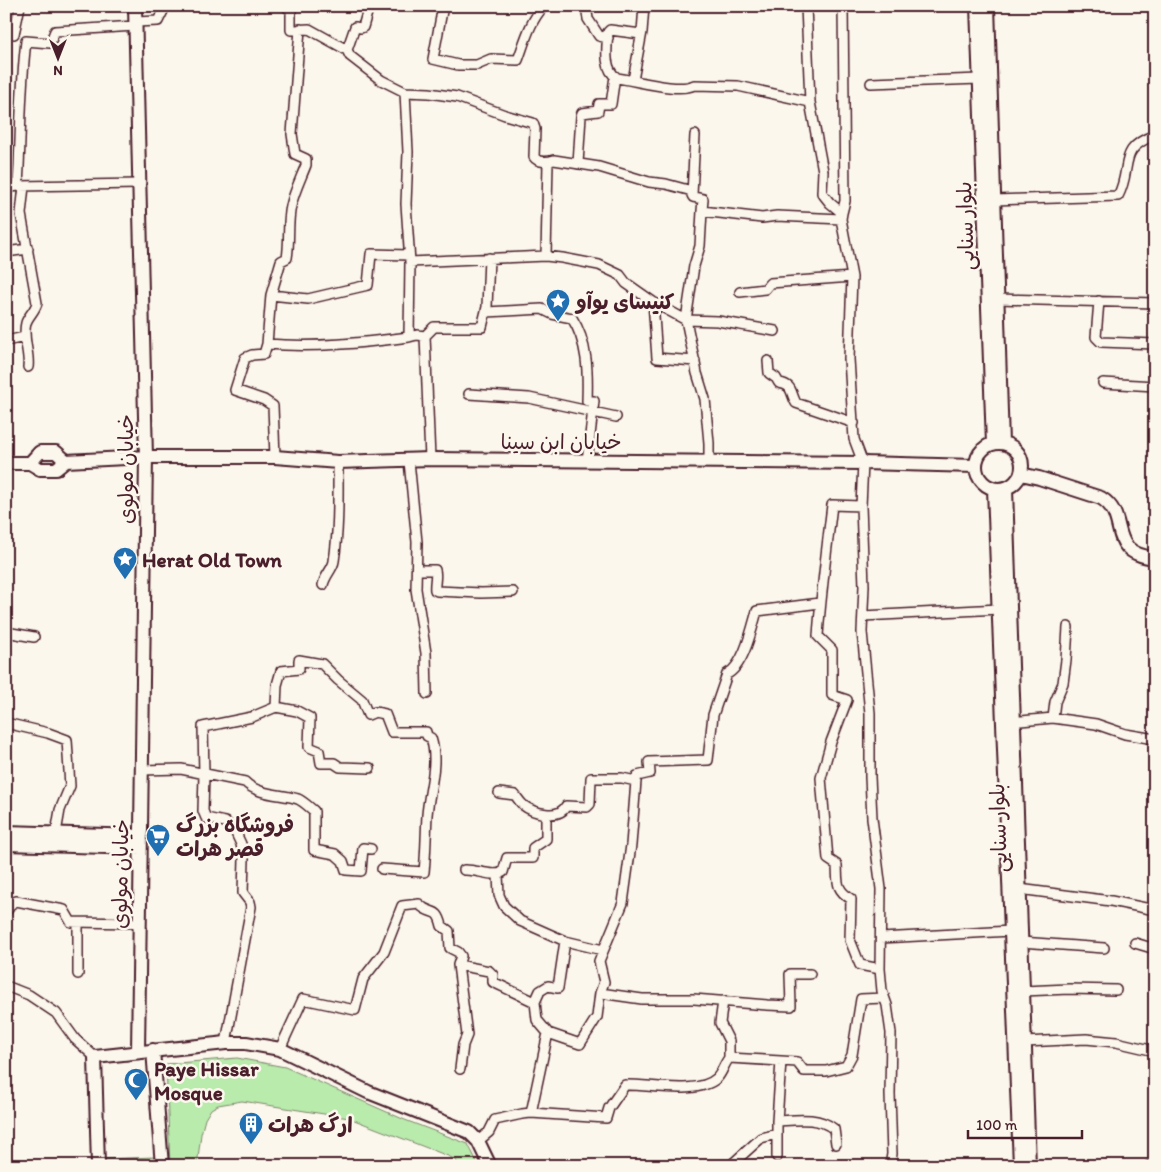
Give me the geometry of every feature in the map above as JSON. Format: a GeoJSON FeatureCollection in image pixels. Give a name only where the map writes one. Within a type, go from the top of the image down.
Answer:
{"type":"FeatureCollection","features":[{"type":"Feature","properties":{"kind":"street"},"geometry":{"type":"LineString","coordinates":[[20,6],[10,33],[26,41],[50,43],[55,31],[158,21],[165,7],[168,6]]}},
{"type":"Feature","properties":{"kind":"street","name":"خیابان مولوی"},"geometry":{"type":"LineString","coordinates":[[135,6],[146,457],[138,1052]]}},
{"type":"Feature","properties":{"kind":"street"},"geometry":{"type":"LineString","coordinates":[[285,6],[290,10],[291,30],[309,29],[347,50],[350,56],[381,80],[405,92],[457,97],[533,123],[535,129],[534,157],[536,160],[548,162],[554,160],[599,167],[650,182],[692,191]]}},
{"type":"Feature","properties":{"kind":"street"},"geometry":{"type":"LineString","coordinates":[[347,50],[355,27],[363,27],[369,6]]}},
{"type":"Feature","properties":{"kind":"street"},"geometry":{"type":"LineString","coordinates":[[442,6],[442,18],[433,60],[458,64],[477,64],[491,59],[518,60],[537,14],[544,6]]}},
{"type":"Feature","properties":{"kind":"street"},"geometry":{"type":"LineString","coordinates":[[586,6],[588,19],[599,36],[608,38]]}},
{"type":"Feature","properties":{"kind":"street"},"geometry":{"type":"LineString","coordinates":[[633,80],[644,6]]}},
{"type":"Feature","properties":{"kind":"street"},"geometry":{"type":"LineString","coordinates":[[806,6],[810,102],[823,171],[822,193],[842,216]]}},
{"type":"Feature","properties":{"kind":"street"},"geometry":{"type":"LineString","coordinates":[[843,6],[845,201],[842,216],[852,277],[850,359],[854,438],[863,463],[861,506],[864,586],[862,616],[870,713],[872,818],[881,889],[880,969],[891,1033],[890,1094],[892,1154],[890,1166]]}},
{"type":"Feature","properties":{"kind":"street","name":"بلوار سنایی"},"geometry":{"type":"LineString","coordinates":[[977,6],[997,443]]}},
{"type":"Feature","properties":{"kind":"street","name":"بلوار سنایی"},"geometry":{"type":"LineString","coordinates":[[988,6],[997,299],[997,443]]}},
{"type":"Feature","properties":{"kind":"street"},"geometry":{"type":"LineString","coordinates":[[275,457],[273,406],[264,400],[235,390],[245,358],[264,354],[267,344],[271,295],[281,261],[287,258],[291,204],[306,165],[306,159],[295,154],[292,134],[300,30]]}},
{"type":"Feature","properties":{"kind":"street"},"geometry":{"type":"LineString","coordinates":[[578,164],[582,113],[598,111],[599,104],[611,104],[614,76],[609,69],[608,32],[610,30],[641,34]]}},
{"type":"Feature","properties":{"kind":"street"},"geometry":{"type":"LineString","coordinates":[[26,41],[19,121],[21,214],[37,303],[36,310],[26,322],[28,367]]}},
{"type":"Feature","properties":{"kind":"street"},"geometry":{"type":"LineString","coordinates":[[614,76],[664,86],[688,88],[694,85],[738,86],[810,102]]}},
{"type":"Feature","properties":{"kind":"street"},"geometry":{"type":"LineString","coordinates":[[871,83],[980,79]]}},
{"type":"Feature","properties":{"kind":"street"},"geometry":{"type":"LineString","coordinates":[[405,92],[408,152],[406,204],[410,258],[409,337]]}},
{"type":"Feature","properties":{"kind":"street"},"geometry":{"type":"LineString","coordinates":[[695,135],[692,191],[693,197],[702,199],[702,211],[700,246],[694,266],[686,320],[705,399],[709,462]]}},
{"type":"Feature","properties":{"kind":"street"},"geometry":{"type":"LineString","coordinates":[[994,200],[1118,196],[1128,156],[1134,146],[1141,140],[1155,135]]}},
{"type":"Feature","properties":{"kind":"street"},"geometry":{"type":"LineString","coordinates":[[546,256],[548,162]]}},
{"type":"Feature","properties":{"kind":"street"},"geometry":{"type":"LineString","coordinates":[[6,188],[21,186],[139,184]]}},
{"type":"Feature","properties":{"kind":"street"},"geometry":{"type":"LineString","coordinates":[[702,211],[762,218],[777,216],[842,216]]}},
{"type":"Feature","properties":{"kind":"street"},"geometry":{"type":"LineString","coordinates":[[6,252],[28,249]]}},
{"type":"Feature","properties":{"kind":"street"},"geometry":{"type":"LineString","coordinates":[[271,295],[308,299],[368,285],[371,254],[454,262],[489,258],[546,256],[599,265],[620,275],[626,283],[653,302],[686,320],[718,321],[774,331]]}},
{"type":"Feature","properties":{"kind":"street"},"geometry":{"type":"LineString","coordinates":[[430,459],[425,336],[434,327],[482,327],[486,312],[489,258]]}},
{"type":"Feature","properties":{"kind":"street"},"geometry":{"type":"LineString","coordinates":[[740,292],[765,289],[770,283],[852,277]]}},
{"type":"Feature","properties":{"kind":"street"},"geometry":{"type":"LineString","coordinates":[[997,299],[1155,303]]}},
{"type":"Feature","properties":{"kind":"street"},"geometry":{"type":"LineString","coordinates":[[653,302],[657,358],[695,361]]}},
{"type":"Feature","properties":{"kind":"street"},"geometry":{"type":"LineString","coordinates":[[1099,302],[1097,340],[1101,342],[1155,344]]}},
{"type":"Feature","properties":{"kind":"street"},"geometry":{"type":"LineString","coordinates":[[486,312],[542,310],[572,318],[578,327],[586,352],[586,401],[594,401],[587,461]]}},
{"type":"Feature","properties":{"kind":"street"},"geometry":{"type":"LineString","coordinates":[[267,344],[297,346],[381,341],[417,335],[425,336]]}},
{"type":"Feature","properties":{"kind":"street"},"geometry":{"type":"LineString","coordinates":[[6,341],[26,337]]}},
{"type":"Feature","properties":{"kind":"street"},"geometry":{"type":"LineString","coordinates":[[768,361],[769,373],[779,383],[786,384],[790,388],[796,403],[854,423]]}},
{"type":"Feature","properties":{"kind":"street"},"geometry":{"type":"LineString","coordinates":[[1103,384],[1155,386]]}},
{"type":"Feature","properties":{"kind":"street"},"geometry":{"type":"LineString","coordinates":[[469,394],[530,398],[616,417]]}},
{"type":"Feature","properties":{"kind":"street"},"geometry":{"type":"LineString","coordinates":[[997,443],[1013,447],[1021,456],[1022,462],[1022,474],[1015,483],[1000,489],[983,484],[979,478],[976,466],[976,460],[982,450],[997,443]]}},
{"type":"Feature","properties":{"kind":"street","name":"خیابان ابن سینا"},"geometry":{"type":"LineString","coordinates":[[6,463],[30,463],[40,469],[56,469],[66,461],[146,457],[275,457],[338,462],[430,459],[863,463],[976,466]]}},
{"type":"Feature","properties":{"kind":"street"},"geometry":{"type":"LineString","coordinates":[[408,461],[414,498],[416,589],[426,653],[427,694]]}},
{"type":"Feature","properties":{"kind":"street"},"geometry":{"type":"LineString","coordinates":[[323,585],[325,577],[334,564],[337,529],[338,462]]}},
{"type":"Feature","properties":{"kind":"street"},"geometry":{"type":"LineString","coordinates":[[1022,474],[1092,495],[1108,503],[1117,520],[1122,540],[1128,549],[1140,556],[1155,558]]}},
{"type":"Feature","properties":{"kind":"street","name":"بلوار سنایی"},"geometry":{"type":"LineString","coordinates":[[1000,489],[999,608],[1009,722],[1011,931],[1020,1166]]}},
{"type":"Feature","properties":{"kind":"street","name":"بلوار سنایی"},"geometry":{"type":"LineString","coordinates":[[1000,489],[1009,722],[1019,889],[1029,1166]]}},
{"type":"Feature","properties":{"kind":"street"},"geometry":{"type":"LineString","coordinates":[[861,506],[832,505],[820,603],[818,636],[832,650],[832,695],[847,700],[831,742],[821,778],[828,859],[837,865],[838,888],[851,899],[850,940],[860,965],[880,969]]}},
{"type":"Feature","properties":{"kind":"street"},"geometry":{"type":"LineString","coordinates":[[417,570],[435,570],[435,590],[437,591],[481,594],[513,592]]}},
{"type":"Feature","properties":{"kind":"street"},"geometry":{"type":"LineString","coordinates":[[565,941],[558,988],[548,986],[540,991],[536,1002],[537,1020],[548,1033],[580,1044],[597,1017],[600,993],[604,982],[599,961],[623,902],[631,845],[637,776],[650,773],[648,762],[708,760],[713,715],[727,674],[734,671],[748,642],[757,611],[820,603]]}},
{"type":"Feature","properties":{"kind":"street"},"geometry":{"type":"LineString","coordinates":[[862,616],[999,608]]}},
{"type":"Feature","properties":{"kind":"street"},"geometry":{"type":"LineString","coordinates":[[1053,718],[1055,702],[1063,683],[1068,627]]}},
{"type":"Feature","properties":{"kind":"street"},"geometry":{"type":"LineString","coordinates":[[6,632],[34,637]]}},
{"type":"Feature","properties":{"kind":"street"},"geometry":{"type":"LineString","coordinates":[[276,707],[277,685],[281,671],[299,669],[299,660],[312,661],[322,664],[362,700],[368,715],[375,712],[385,714],[392,732],[426,732],[431,738],[434,768],[427,813],[424,872],[382,869]]}},
{"type":"Feature","properties":{"kind":"street"},"geometry":{"type":"LineString","coordinates":[[226,1043],[251,907],[250,902],[243,893],[244,859],[241,844],[234,830],[225,822],[206,818],[203,811],[203,728],[252,718],[276,707],[298,711],[310,718],[309,747],[319,751],[321,763],[334,763],[340,767],[370,768]]}},
{"type":"Feature","properties":{"kind":"street"},"geometry":{"type":"LineString","coordinates":[[1009,722],[1053,718],[1096,724],[1124,734],[1155,739]]}},
{"type":"Feature","properties":{"kind":"street"},"geometry":{"type":"LineString","coordinates":[[6,723],[48,733],[67,740],[70,786],[60,810],[56,833]]}},
{"type":"Feature","properties":{"kind":"street"},"geometry":{"type":"LineString","coordinates":[[142,770],[181,769],[245,782],[249,786],[300,800],[314,810],[314,850],[335,854],[344,861],[346,870],[361,871],[363,848],[371,849]]}},
{"type":"Feature","properties":{"kind":"street"},"geometry":{"type":"LineString","coordinates":[[500,793],[515,795],[521,804],[532,811],[546,814],[561,811],[566,806],[587,807],[590,804],[591,778],[636,780]]}},
{"type":"Feature","properties":{"kind":"street"},"geometry":{"type":"LineString","coordinates":[[464,870],[475,869],[483,873],[498,875],[503,872],[507,858],[534,858],[534,848],[546,839],[546,814]]}},
{"type":"Feature","properties":{"kind":"street"},"geometry":{"type":"LineString","coordinates":[[6,832],[56,833],[140,842]]}},
{"type":"Feature","properties":{"kind":"street"},"geometry":{"type":"LineString","coordinates":[[6,844],[140,842]]}},
{"type":"Feature","properties":{"kind":"street"},"geometry":{"type":"LineString","coordinates":[[498,875],[499,895],[504,906],[520,921],[565,941],[603,950]]}},
{"type":"Feature","properties":{"kind":"street"},"geometry":{"type":"LineString","coordinates":[[1019,889],[1111,901],[1155,910]]}},
{"type":"Feature","properties":{"kind":"street"},"geometry":{"type":"LineString","coordinates":[[6,912],[12,903],[16,901],[64,910],[71,922],[139,923]]}},
{"type":"Feature","properties":{"kind":"street"},"geometry":{"type":"LineString","coordinates":[[280,1049],[303,999],[355,1010],[363,979],[384,952],[402,906],[419,904],[424,909],[436,912],[439,915],[442,926],[448,931],[450,948],[461,956],[458,965],[468,1035],[462,1045],[460,1069]]}},
{"type":"Feature","properties":{"kind":"street"},"geometry":{"type":"LineString","coordinates":[[78,923],[78,974]]}},
{"type":"Feature","properties":{"kind":"street"},"geometry":{"type":"LineString","coordinates":[[881,938],[1011,931]]}},
{"type":"Feature","properties":{"kind":"street"},"geometry":{"type":"LineString","coordinates":[[1021,942],[1104,948]]}},
{"type":"Feature","properties":{"kind":"street"},"geometry":{"type":"LineString","coordinates":[[1135,943],[1155,949]]}},
{"type":"Feature","properties":{"kind":"street"},"geometry":{"type":"LineString","coordinates":[[458,965],[489,971],[493,975],[493,982],[536,1002]]}},
{"type":"Feature","properties":{"kind":"street"},"geometry":{"type":"LineString","coordinates":[[600,993],[642,999],[694,999],[791,1006],[790,974],[810,974]]}},
{"type":"Feature","properties":{"kind":"street"},"geometry":{"type":"LineString","coordinates":[[6,986],[29,995],[56,1013],[74,1039],[96,1057],[226,1043],[246,1043],[280,1049],[368,1092],[469,1132],[478,1141],[490,1166]]}},
{"type":"Feature","properties":{"kind":"street"},"geometry":{"type":"LineString","coordinates":[[1023,991],[1069,989],[1116,990]]}},
{"type":"Feature","properties":{"kind":"street"},"geometry":{"type":"LineString","coordinates":[[728,1058],[797,1062],[804,1071],[826,1071],[846,1066],[852,1055],[860,999],[884,998]]}},
{"type":"Feature","properties":{"kind":"street"},"geometry":{"type":"LineString","coordinates":[[478,1141],[489,1132],[496,1120],[522,1114],[606,1118],[609,1108],[624,1085],[684,1088],[701,1086],[717,1078],[728,1058],[729,1041],[720,1023],[723,1001]]}},
{"type":"Feature","properties":{"kind":"street"},"geometry":{"type":"LineString","coordinates":[[531,1113],[548,1033]]}},
{"type":"Feature","properties":{"kind":"street"},"geometry":{"type":"LineString","coordinates":[[1025,1042],[1086,1039],[1116,1042],[1155,1051]]}},
{"type":"Feature","properties":{"kind":"street"},"geometry":{"type":"LineString","coordinates":[[153,1050],[162,1166]]}},
{"type":"Feature","properties":{"kind":"street"},"geometry":{"type":"LineString","coordinates":[[96,1057],[98,1166]]}},
{"type":"Feature","properties":{"kind":"street"},"geometry":{"type":"LineString","coordinates":[[777,1157],[781,1061]]}},
{"type":"Feature","properties":{"kind":"street"},"geometry":{"type":"LineString","coordinates":[[777,1121],[814,1120],[827,1124],[834,1129],[836,1144]]}},
{"type":"Feature","properties":{"kind":"street"},"geometry":{"type":"LineString","coordinates":[[714,1166],[730,1165],[761,1138],[778,1134]]}},
{"type":"Feature","properties":{"kind":"street"},"geometry":{"type":"LineString","coordinates":[[1149,1166],[1155,1165]]}},
{"type":"Feature","properties":{"kind":"green space"},"geometry":{"type":"Polygon","coordinates":[[[237,1058],[285,1067],[405,1120],[468,1144],[479,1166],[459,1166],[456,1160],[448,1156],[349,1118],[242,1101],[218,1105],[211,1109],[205,1119],[201,1134],[197,1166],[170,1166],[166,1064],[237,1058]]]}},
{"type":"Feature","properties":{"kind":"green space"},"geometry":{"type":"Polygon","coordinates":[[[154,1157],[155,1166],[102,1166],[102,1159],[154,1157]]]}},
{"type":"Feature","properties":{"kind":"place","name":"کنیسای یوآو"},"geometry":{"type":"Point","coordinates":[558,322]}},
{"type":"Feature","properties":{"kind":"place","name":"Herat Old Town"},"geometry":{"type":"Point","coordinates":[125,580]}},
{"type":"Feature","properties":{"kind":"place","name":"فروشگاه بزرگ قصر هرات"},"geometry":{"type":"Point","coordinates":[158,857]}},
{"type":"Feature","properties":{"kind":"place","name":"Paye Hissar Mosque"},"geometry":{"type":"Point","coordinates":[136,1101]}},
{"type":"Feature","properties":{"kind":"place","name":"ارگ هرات"},"geometry":{"type":"Point","coordinates":[251,1145]}}]}
